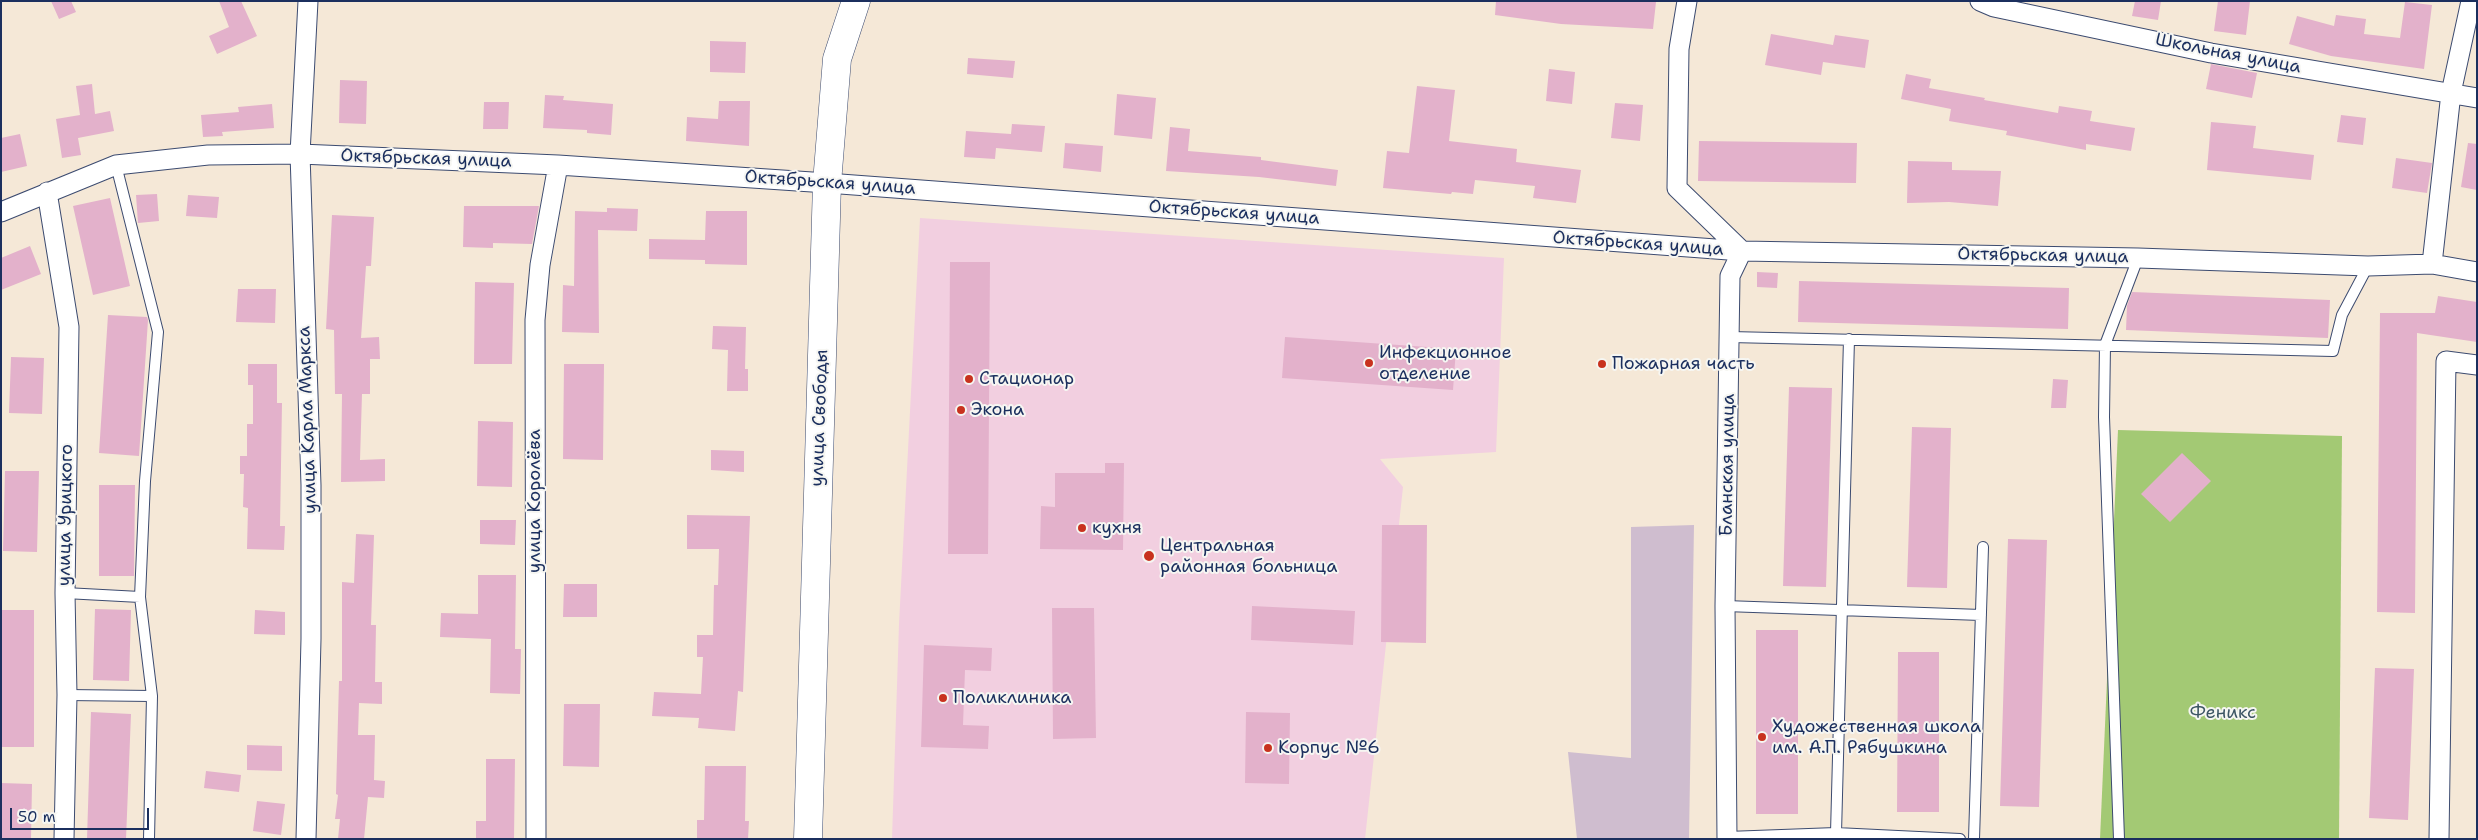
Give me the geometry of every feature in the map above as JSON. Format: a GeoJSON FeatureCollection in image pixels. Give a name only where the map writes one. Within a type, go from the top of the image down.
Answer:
{"type":"FeatureCollection","features":[{"type":"Feature","properties":{"kind":"street","name":"улица Карла Маркса"},"geometry":{"type":"LineString","coordinates":[[306,839],[311,639],[311,485],[300,154],[308,1]]}},
{"type":"Feature","properties":{"kind":"street","name":"улица Свободы"},"geometry":{"type":"LineString","coordinates":[[808,839],[827,182],[837,59],[856,1]]}},
{"type":"Feature","properties":{"kind":"street"},"geometry":{"type":"LineString","coordinates":[[1687,1],[1679,49],[1677,188],[1742,251]]}},
{"type":"Feature","properties":{"kind":"street","name":"Школьная улица"},"geometry":{"type":"LineString","coordinates":[[1980,1],[1994,7],[2211,53],[2477,98]]}},
{"type":"Feature","properties":{"kind":"street"},"geometry":{"type":"LineString","coordinates":[[2432,264],[2451,93],[2471,1]]}},
{"type":"Feature","properties":{"kind":"street","name":"Октябрьская улица"},"geometry":{"type":"LineString","coordinates":[[1,212],[116,165],[208,155],[300,154],[558,165],[827,182],[1742,251],[2138,258],[2368,266],[2432,264],[2477,272]]}},
{"type":"Feature","properties":{"kind":"street","name":"улица Королёва"},"geometry":{"type":"LineString","coordinates":[[536,839],[535,320],[540,265],[558,165]]}},
{"type":"Feature","properties":{"kind":"street","name":"улица Урицкого"},"geometry":{"type":"LineString","coordinates":[[47,192],[69,328],[65,593],[67,694],[64,839]]}},
{"type":"Feature","properties":{"kind":"street","name":"Бланская улица"},"geometry":{"type":"LineString","coordinates":[[1727,838],[1726,606],[1730,276],[1742,251]]}},
{"type":"Feature","properties":{"kind":"street"},"geometry":{"type":"LineString","coordinates":[[2439,839],[2446,361],[2477,365]]}},
{"type":"Feature","properties":{"kind":"lane"},"geometry":{"type":"LineString","coordinates":[[116,165],[158,332],[145,482],[140,597],[152,696],[149,839]]}},
{"type":"Feature","properties":{"kind":"lane"},"geometry":{"type":"LineString","coordinates":[[2119,839],[2104,418],[2106,345],[2138,258]]}},
{"type":"Feature","properties":{"kind":"lane"},"geometry":{"type":"LineString","coordinates":[[1730,337],[2333,351],[2342,315],[2368,266]]}},
{"type":"Feature","properties":{"kind":"lane"},"geometry":{"type":"LineString","coordinates":[[1836,833],[1849,339]]}},
{"type":"Feature","properties":{"kind":"lane"},"geometry":{"type":"LineString","coordinates":[[1974,839],[1983,547]]}},
{"type":"Feature","properties":{"kind":"lane"},"geometry":{"type":"LineString","coordinates":[[65,593],[140,597]]}},
{"type":"Feature","properties":{"kind":"lane"},"geometry":{"type":"LineString","coordinates":[[1726,606],[1980,615]]}},
{"type":"Feature","properties":{"kind":"lane"},"geometry":{"type":"LineString","coordinates":[[67,694],[152,696]]}},
{"type":"Feature","properties":{"kind":"lane"},"geometry":{"type":"LineString","coordinates":[[1727,838],[1836,833],[1960,839]]}},
{"type":"Feature","properties":{"kind":"shaded area","name":"Центральная районная больница"},"geometry":{"type":"Polygon","coordinates":[[[920,218],[1504,258],[1496,452],[1380,459],[1403,487],[1365,839],[892,839],[899,624],[920,218]]]}},
{"type":"Feature","properties":{"kind":"shaded area"},"geometry":{"type":"Polygon","coordinates":[[[1694,525],[1689,839],[1577,839],[1568,752],[1631,758],[1631,527],[1694,525]]]}},
{"type":"Feature","properties":{"kind":"green space","name":"Феникс"},"geometry":{"type":"Polygon","coordinates":[[[2118,430],[2342,436],[2339,839],[2100,839],[2118,430]]]}},
{"type":"Feature","properties":{"kind":"building"},"geometry":{"type":"Polygon","coordinates":[[[51,1],[71,1],[76,12],[59,19],[51,1]]]}},
{"type":"Feature","properties":{"kind":"building"},"geometry":{"type":"Polygon","coordinates":[[[219,1],[241,1],[257,36],[217,54],[209,36],[229,27],[219,1]]]}},
{"type":"Feature","properties":{"kind":"building"},"geometry":{"type":"Polygon","coordinates":[[[1496,1],[1656,2],[1653,29],[1561,24],[1495,15],[1496,1]]]}},
{"type":"Feature","properties":{"kind":"building"},"geometry":{"type":"Polygon","coordinates":[[[2135,1],[2161,1],[2158,20],[2132,16],[2135,1]]]}},
{"type":"Feature","properties":{"kind":"building"},"geometry":{"type":"Polygon","coordinates":[[[2218,1],[2250,1],[2246,35],[2214,31],[2218,1]]]}},
{"type":"Feature","properties":{"kind":"building"},"geometry":{"type":"Polygon","coordinates":[[[2405,2],[2432,5],[2424,69],[2331,56],[2289,44],[2297,16],[2334,26],[2336,15],[2366,19],[2364,34],[2400,38],[2405,2]]]}},
{"type":"Feature","properties":{"kind":"building"},"geometry":{"type":"Polygon","coordinates":[[[1771,34],[1833,45],[1835,35],[1869,40],[1865,68],[1823,62],[1821,75],[1765,65],[1771,34]]]}},
{"type":"Feature","properties":{"kind":"building"},"geometry":{"type":"Polygon","coordinates":[[[710,41],[746,42],[745,73],[710,72],[710,41]]]}},
{"type":"Feature","properties":{"kind":"building"},"geometry":{"type":"Polygon","coordinates":[[[968,58],[1015,61],[1013,78],[967,74],[968,58]]]}},
{"type":"Feature","properties":{"kind":"building"},"geometry":{"type":"Polygon","coordinates":[[[2211,64],[2257,73],[2252,98],[2206,89],[2211,64]]]}},
{"type":"Feature","properties":{"kind":"building"},"geometry":{"type":"Polygon","coordinates":[[[1549,69],[1575,72],[1572,104],[1546,101],[1549,69]]]}},
{"type":"Feature","properties":{"kind":"building"},"geometry":{"type":"Polygon","coordinates":[[[1906,74],[1931,79],[1929,88],[1985,98],[1984,100],[2058,113],[2059,106],[2092,111],[2090,121],[2135,128],[2131,151],[2086,144],[2086,150],[2006,135],[2007,131],[1949,121],[1951,109],[1901,99],[1906,74]]]}},
{"type":"Feature","properties":{"kind":"building"},"geometry":{"type":"Polygon","coordinates":[[[340,80],[367,81],[366,124],[339,123],[340,80]]]}},
{"type":"Feature","properties":{"kind":"building"},"geometry":{"type":"Polygon","coordinates":[[[92,84],[95,114],[110,111],[114,131],[78,138],[81,155],[62,158],[56,119],[80,115],[76,86],[92,84]]]}},
{"type":"Feature","properties":{"kind":"building"},"geometry":{"type":"Polygon","coordinates":[[[1417,86],[1455,90],[1449,141],[1517,149],[1516,162],[1581,170],[1576,203],[1533,198],[1535,186],[1475,180],[1473,194],[1383,188],[1387,151],[1409,153],[1417,86]]]}},
{"type":"Feature","properties":{"kind":"building"},"geometry":{"type":"Polygon","coordinates":[[[1117,94],[1156,98],[1152,139],[1114,135],[1117,94]]]}},
{"type":"Feature","properties":{"kind":"building"},"geometry":{"type":"Polygon","coordinates":[[[545,95],[564,96],[563,100],[613,104],[611,135],[587,133],[587,130],[543,128],[545,95]]]}},
{"type":"Feature","properties":{"kind":"building"},"geometry":{"type":"Polygon","coordinates":[[[719,101],[750,101],[749,146],[686,141],[687,117],[718,119],[719,101]]]}},
{"type":"Feature","properties":{"kind":"building"},"geometry":{"type":"Polygon","coordinates":[[[484,102],[509,102],[508,129],[483,129],[484,102]]]}},
{"type":"Feature","properties":{"kind":"building"},"geometry":{"type":"Polygon","coordinates":[[[1615,103],[1643,105],[1640,141],[1611,138],[1615,103]]]}},
{"type":"Feature","properties":{"kind":"building"},"geometry":{"type":"Polygon","coordinates":[[[272,104],[274,128],[222,132],[223,136],[203,137],[201,115],[239,112],[238,107],[272,104]]]}},
{"type":"Feature","properties":{"kind":"building"},"geometry":{"type":"Polygon","coordinates":[[[2341,115],[2366,118],[2363,145],[2337,142],[2341,115]]]}},
{"type":"Feature","properties":{"kind":"building"},"geometry":{"type":"Polygon","coordinates":[[[2211,122],[2256,126],[2253,148],[2314,155],[2311,180],[2207,170],[2211,122]]]}},
{"type":"Feature","properties":{"kind":"building"},"geometry":{"type":"Polygon","coordinates":[[[1012,124],[1045,126],[1042,152],[996,148],[995,159],[964,157],[966,131],[1011,134],[1012,124]]]}},
{"type":"Feature","properties":{"kind":"building"},"geometry":{"type":"Polygon","coordinates":[[[1170,127],[1190,129],[1188,151],[1261,157],[1261,160],[1338,170],[1336,186],[1259,177],[1166,171],[1170,127]]]}},
{"type":"Feature","properties":{"kind":"building"},"geometry":{"type":"Polygon","coordinates":[[[20,134],[27,166],[1,172],[1,138],[20,134]]]}},
{"type":"Feature","properties":{"kind":"building"},"geometry":{"type":"Polygon","coordinates":[[[1699,141],[1857,143],[1856,183],[1698,181],[1699,141]]]}},
{"type":"Feature","properties":{"kind":"building"},"geometry":{"type":"Polygon","coordinates":[[[1065,143],[1103,146],[1101,172],[1063,168],[1065,143]]]}},
{"type":"Feature","properties":{"kind":"building"},"geometry":{"type":"Polygon","coordinates":[[[2468,143],[2477,144],[2477,190],[2461,187],[2468,143]]]}},
{"type":"Feature","properties":{"kind":"building"},"geometry":{"type":"Polygon","coordinates":[[[2396,158],[2432,163],[2427,193],[2392,188],[2396,158]]]}},
{"type":"Feature","properties":{"kind":"building"},"geometry":{"type":"Polygon","coordinates":[[[1908,161],[1952,162],[1952,170],[2001,171],[1998,206],[1949,202],[1907,203],[1908,161]]]}},
{"type":"Feature","properties":{"kind":"building"},"geometry":{"type":"Polygon","coordinates":[[[157,194],[159,221],[138,223],[136,195],[157,194]]]}},
{"type":"Feature","properties":{"kind":"building"},"geometry":{"type":"Polygon","coordinates":[[[188,195],[219,197],[217,218],[186,216],[188,195]]]}},
{"type":"Feature","properties":{"kind":"building"},"geometry":{"type":"Polygon","coordinates":[[[110,198],[130,286],[93,295],[73,206],[110,198]]]}},
{"type":"Feature","properties":{"kind":"building"},"geometry":{"type":"Polygon","coordinates":[[[464,206],[539,206],[532,244],[493,243],[493,248],[463,247],[464,206]]]}},
{"type":"Feature","properties":{"kind":"building"},"geometry":{"type":"Polygon","coordinates":[[[607,208],[638,209],[637,231],[598,230],[599,333],[562,332],[563,285],[574,286],[575,211],[607,212],[607,208]]]}},
{"type":"Feature","properties":{"kind":"building"},"geometry":{"type":"Polygon","coordinates":[[[706,211],[747,211],[747,265],[705,264],[705,260],[649,259],[649,239],[705,240],[706,211]]]}},
{"type":"Feature","properties":{"kind":"building"},"geometry":{"type":"Polygon","coordinates":[[[332,215],[374,217],[371,266],[366,266],[361,338],[379,337],[380,359],[370,359],[370,394],[362,394],[360,460],[385,459],[385,481],[341,482],[342,394],[335,394],[334,330],[326,329],[332,215]]]}},
{"type":"Feature","properties":{"kind":"building"},"geometry":{"type":"Polygon","coordinates":[[[30,246],[41,274],[1,290],[1,258],[30,246]]]}},
{"type":"Feature","properties":{"kind":"building","name":"Стационар"},"geometry":{"type":"Polygon","coordinates":[[[950,262],[990,262],[988,554],[948,554],[950,262]]]}},
{"type":"Feature","properties":{"kind":"building"},"geometry":{"type":"Polygon","coordinates":[[[1757,272],[1778,273],[1777,288],[1757,287],[1757,272]]]}},
{"type":"Feature","properties":{"kind":"building"},"geometry":{"type":"Polygon","coordinates":[[[1799,281],[2069,288],[2068,329],[1798,322],[1799,281]]]}},
{"type":"Feature","properties":{"kind":"building"},"geometry":{"type":"Polygon","coordinates":[[[475,282],[514,283],[512,364],[474,364],[475,282]]]}},
{"type":"Feature","properties":{"kind":"building"},"geometry":{"type":"Polygon","coordinates":[[[238,289],[276,289],[275,323],[236,322],[238,289]]]}},
{"type":"Feature","properties":{"kind":"building"},"geometry":{"type":"Polygon","coordinates":[[[2132,292],[2330,300],[2328,338],[2126,330],[2127,306],[2132,292]]]}},
{"type":"Feature","properties":{"kind":"building"},"geometry":{"type":"Polygon","coordinates":[[[2438,296],[2477,302],[2477,342],[2417,333],[2415,613],[2377,612],[2380,313],[2435,313],[2438,296]]]}},
{"type":"Feature","properties":{"kind":"building"},"geometry":{"type":"Polygon","coordinates":[[[108,315],[147,317],[148,320],[139,456],[99,453],[108,315]]]}},
{"type":"Feature","properties":{"kind":"building"},"geometry":{"type":"Polygon","coordinates":[[[713,326],[746,327],[745,369],[748,369],[748,391],[727,391],[728,350],[712,349],[713,326]]]}},
{"type":"Feature","properties":{"kind":"building","name":"Инфекционное отделение"},"geometry":{"type":"Polygon","coordinates":[[[1285,337],[1456,349],[1453,390],[1282,378],[1285,337]]]}},
{"type":"Feature","properties":{"kind":"building"},"geometry":{"type":"Polygon","coordinates":[[[11,357],[44,358],[42,414],[9,413],[11,357]]]}},
{"type":"Feature","properties":{"kind":"building"},"geometry":{"type":"Polygon","coordinates":[[[248,364],[277,364],[277,403],[282,403],[280,526],[285,526],[284,550],[247,549],[248,508],[243,507],[244,474],[240,474],[240,456],[247,456],[247,424],[253,424],[253,385],[248,385],[248,364]]]}},
{"type":"Feature","properties":{"kind":"building"},"geometry":{"type":"Polygon","coordinates":[[[564,364],[604,364],[603,460],[563,459],[564,364]]]}},
{"type":"Feature","properties":{"kind":"building"},"geometry":{"type":"Polygon","coordinates":[[[2053,379],[2068,380],[2066,408],[2051,408],[2053,379]]]}},
{"type":"Feature","properties":{"kind":"building"},"geometry":{"type":"Polygon","coordinates":[[[1789,387],[1832,388],[1826,587],[1783,586],[1789,387]]]}},
{"type":"Feature","properties":{"kind":"building"},"geometry":{"type":"Polygon","coordinates":[[[478,421],[513,422],[512,487],[477,486],[478,421]]]}},
{"type":"Feature","properties":{"kind":"building"},"geometry":{"type":"Polygon","coordinates":[[[1912,427],[1951,428],[1947,588],[1907,587],[1912,427]]]}},
{"type":"Feature","properties":{"kind":"building"},"geometry":{"type":"Polygon","coordinates":[[[711,450],[744,451],[744,472],[711,470],[711,450]]]}},
{"type":"Feature","properties":{"kind":"building"},"geometry":{"type":"Polygon","coordinates":[[[2182,453],[2211,481],[2170,522],[2141,494],[2182,453]]]}},
{"type":"Feature","properties":{"kind":"building","name":"кухня"},"geometry":{"type":"Polygon","coordinates":[[[1105,463],[1124,463],[1123,550],[1040,549],[1041,506],[1055,507],[1055,473],[1105,473],[1105,463]]]}},
{"type":"Feature","properties":{"kind":"building"},"geometry":{"type":"Polygon","coordinates":[[[5,471],[39,471],[37,552],[3,551],[5,471]]]}},
{"type":"Feature","properties":{"kind":"building"},"geometry":{"type":"Polygon","coordinates":[[[99,485],[135,485],[134,576],[99,576],[99,485]]]}},
{"type":"Feature","properties":{"kind":"building"},"geometry":{"type":"Polygon","coordinates":[[[687,515],[750,516],[743,692],[738,691],[735,731],[698,728],[699,718],[652,716],[654,692],[701,694],[703,657],[697,657],[697,635],[713,635],[714,585],[718,585],[719,549],[687,549],[687,515]]]}},
{"type":"Feature","properties":{"kind":"building"},"geometry":{"type":"Polygon","coordinates":[[[480,520],[516,520],[515,545],[480,544],[480,520]]]}},
{"type":"Feature","properties":{"kind":"building"},"geometry":{"type":"Polygon","coordinates":[[[1382,525],[1427,525],[1426,643],[1381,642],[1382,525]]]}},
{"type":"Feature","properties":{"kind":"building"},"geometry":{"type":"Polygon","coordinates":[[[356,534],[374,535],[371,625],[376,625],[375,682],[382,682],[382,704],[359,703],[358,735],[375,735],[374,780],[385,781],[384,798],[368,797],[364,839],[338,839],[340,819],[335,819],[338,795],[336,794],[339,681],[342,681],[342,582],[354,583],[356,534]]]}},
{"type":"Feature","properties":{"kind":"building"},"geometry":{"type":"Polygon","coordinates":[[[2008,539],[2047,540],[2039,807],[2000,806],[2008,539]]]}},
{"type":"Feature","properties":{"kind":"building"},"geometry":{"type":"Polygon","coordinates":[[[478,575],[516,575],[515,649],[521,649],[520,694],[490,693],[491,639],[440,637],[441,613],[478,614],[478,575]]]}},
{"type":"Feature","properties":{"kind":"building"},"geometry":{"type":"Polygon","coordinates":[[[564,584],[597,584],[597,617],[563,617],[564,584]]]}},
{"type":"Feature","properties":{"kind":"building"},"geometry":{"type":"Polygon","coordinates":[[[1252,606],[1355,611],[1353,645],[1251,640],[1252,606]]]}},
{"type":"Feature","properties":{"kind":"building"},"geometry":{"type":"Polygon","coordinates":[[[1052,608],[1094,608],[1096,738],[1053,739],[1052,608]]]}},
{"type":"Feature","properties":{"kind":"building"},"geometry":{"type":"Polygon","coordinates":[[[95,609],[131,610],[129,681],[93,680],[95,609]]]}},
{"type":"Feature","properties":{"kind":"building"},"geometry":{"type":"Polygon","coordinates":[[[1,610],[34,610],[34,747],[1,747],[1,610]]]}},
{"type":"Feature","properties":{"kind":"building"},"geometry":{"type":"Polygon","coordinates":[[[255,610],[285,612],[285,635],[254,634],[255,610]]]}},
{"type":"Feature","properties":{"kind":"building"},"geometry":{"type":"Polygon","coordinates":[[[1756,630],[1798,630],[1798,814],[1756,814],[1756,630]]]}},
{"type":"Feature","properties":{"kind":"building","name":"Поликлиника"},"geometry":{"type":"Polygon","coordinates":[[[924,645],[992,648],[991,671],[965,670],[963,725],[989,726],[988,749],[921,747],[924,645]]]}},
{"type":"Feature","properties":{"kind":"building"},"geometry":{"type":"Polygon","coordinates":[[[1898,652],[1939,652],[1939,812],[1897,812],[1898,652]]]}},
{"type":"Feature","properties":{"kind":"building"},"geometry":{"type":"Polygon","coordinates":[[[2375,668],[2414,669],[2408,820],[2369,818],[2375,668]]]}},
{"type":"Feature","properties":{"kind":"building"},"geometry":{"type":"Polygon","coordinates":[[[564,704],[600,704],[599,767],[563,766],[564,704]]]}},
{"type":"Feature","properties":{"kind":"building"},"geometry":{"type":"Polygon","coordinates":[[[91,712],[131,714],[126,839],[87,839],[91,712]]]}},
{"type":"Feature","properties":{"kind":"building","name":"Корпус №6"},"geometry":{"type":"Polygon","coordinates":[[[1246,712],[1290,713],[1289,784],[1245,783],[1246,712]]]}},
{"type":"Feature","properties":{"kind":"building"},"geometry":{"type":"Polygon","coordinates":[[[247,745],[282,746],[282,771],[247,770],[247,745]]]}},
{"type":"Feature","properties":{"kind":"building"},"geometry":{"type":"Polygon","coordinates":[[[486,759],[515,759],[514,839],[476,839],[476,821],[486,821],[486,759]]]}},
{"type":"Feature","properties":{"kind":"building"},"geometry":{"type":"Polygon","coordinates":[[[705,766],[746,766],[745,821],[749,821],[748,839],[697,839],[697,820],[704,820],[705,766]]]}},
{"type":"Feature","properties":{"kind":"building"},"geometry":{"type":"Polygon","coordinates":[[[206,771],[241,775],[239,792],[204,788],[206,771]]]}},
{"type":"Feature","properties":{"kind":"building"},"geometry":{"type":"Polygon","coordinates":[[[1,783],[32,784],[31,839],[1,839],[1,783]]]}},
{"type":"Feature","properties":{"kind":"building"},"geometry":{"type":"Polygon","coordinates":[[[257,801],[285,804],[281,835],[253,831],[257,801]]]}},
{"type":"Feature","properties":{"kind":"place","name":"Инфекционное отделение"},"geometry":{"type":"Point","coordinates":[1369,363]}},
{"type":"Feature","properties":{"kind":"place","name":"Пожарная часть"},"geometry":{"type":"Point","coordinates":[1602,364]}},
{"type":"Feature","properties":{"kind":"place","name":"Стационар"},"geometry":{"type":"Point","coordinates":[969,379]}},
{"type":"Feature","properties":{"kind":"place","name":"Экона"},"geometry":{"type":"Point","coordinates":[961,410]}},
{"type":"Feature","properties":{"kind":"place","name":"кухня"},"geometry":{"type":"Point","coordinates":[1082,528]}},
{"type":"Feature","properties":{"kind":"place","name":"Центральная районная больница"},"geometry":{"type":"Point","coordinates":[1149,556]}},
{"type":"Feature","properties":{"kind":"place","name":"Поликлиника"},"geometry":{"type":"Point","coordinates":[943,698]}},
{"type":"Feature","properties":{"kind":"place","name":"Художественная школа им. А.П. Рябушкина"},"geometry":{"type":"Point","coordinates":[1762,737]}},
{"type":"Feature","properties":{"kind":"place","name":"Корпус №6"},"geometry":{"type":"Point","coordinates":[1268,748]}}]}
